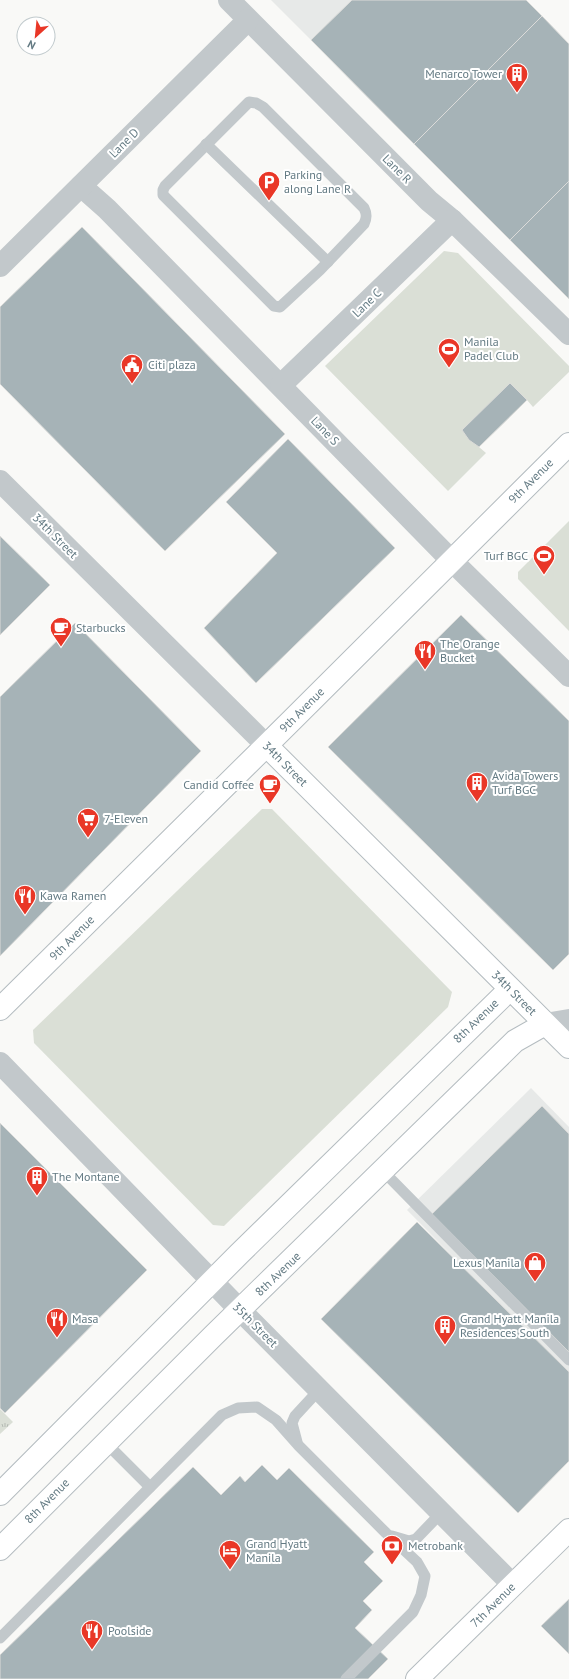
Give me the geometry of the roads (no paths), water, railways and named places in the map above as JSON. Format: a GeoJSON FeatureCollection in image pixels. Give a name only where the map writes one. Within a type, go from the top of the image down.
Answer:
{"type":"FeatureCollection","features":[{"type":"Feature","properties":{"kind":"street","name":"Lane R"},"geometry":{"type":"LineString","coordinates":[[229,0],[429,201],[452,220],[569,334]]}},
{"type":"Feature","properties":{"kind":"street","name":"Lane D"},"geometry":{"type":"LineString","coordinates":[[0,266],[248,20]]}},
{"type":"Feature","properties":{"kind":"street","name":"Lane S"},"geometry":{"type":"LineString","coordinates":[[81,186],[107,209],[452,561],[569,676]]}},
{"type":"Feature","properties":{"kind":"street","name":"Lane C"},"geometry":{"type":"LineString","coordinates":[[281,386],[452,220]]}},
{"type":"Feature","properties":{"kind":"street","name":"9th Avenue"},"geometry":{"type":"LineString","coordinates":[[0,1009],[267,746],[569,444]]}},
{"type":"Feature","properties":{"kind":"street","name":"34th Street"},"geometry":{"type":"LineString","coordinates":[[0,481],[569,1047]]}},
{"type":"Feature","properties":{"kind":"street","name":"8th Avenue"},"geometry":{"type":"LineString","coordinates":[[0,1494],[212,1281],[510,989]]}},
{"type":"Feature","properties":{"kind":"street","name":"8th Avenue"},"geometry":{"type":"LineString","coordinates":[[0,1549],[240,1310],[515,1041],[545,1024],[569,1020]]}},
{"type":"Feature","properties":{"kind":"street","name":"35th Street"},"geometry":{"type":"LineString","coordinates":[[0,1063],[240,1310],[513,1585]]}},
{"type":"Feature","properties":{"kind":"street","name":"7th Avenue"},"geometry":{"type":"LineString","coordinates":[[417,1679],[569,1530]]}},
{"type":"Feature","properties":{"kind":"lane"},"geometry":{"type":"LineString","coordinates":[[249,102],[256,103],[263,107],[364,208],[367,218],[364,224],[328,262],[282,306],[274,306],[163,195],[165,186],[206,144],[249,102]]}},
{"type":"Feature","properties":{"kind":"lane"},"geometry":{"type":"LineString","coordinates":[[206,144],[328,262]]}},
{"type":"Feature","properties":{"kind":"lane"},"geometry":{"type":"LineString","coordinates":[[383,1171],[569,1360]]}},
{"type":"Feature","properties":{"kind":"lane"},"geometry":{"type":"LineString","coordinates":[[299,1446],[292,1423],[295,1416],[319,1390]]}},
{"type":"Feature","properties":{"kind":"lane"},"geometry":{"type":"LineString","coordinates":[[0,1638],[222,1415],[238,1408],[257,1407],[276,1420],[299,1446],[417,1562],[425,1576],[421,1595],[413,1612],[346,1679]]}},
{"type":"Feature","properties":{"kind":"lane"},"geometry":{"type":"LineString","coordinates":[[106,1443],[150,1487]]}},
{"type":"Feature","properties":{"kind":"lane"},"geometry":{"type":"LineString","coordinates":[[386,1533],[404,1540],[409,1541],[416,1539],[441,1513]]}},
{"type":"Feature","properties":{"kind":"place","name":"Menarco Tower"},"geometry":{"type":"Point","coordinates":[517,94]}},
{"type":"Feature","properties":{"kind":"place","name":"Parking along Lane R"},"geometry":{"type":"Point","coordinates":[269,202]}},
{"type":"Feature","properties":{"kind":"place","name":"Manila Padel Club"},"geometry":{"type":"Point","coordinates":[449,368]}},
{"type":"Feature","properties":{"kind":"place","name":"Citi plaza"},"geometry":{"type":"Point","coordinates":[132,384]}},
{"type":"Feature","properties":{"kind":"place","name":"Turf BGC"},"geometry":{"type":"Point","coordinates":[544,576]}},
{"type":"Feature","properties":{"kind":"place","name":"Starbucks"},"geometry":{"type":"Point","coordinates":[61,648]}},
{"type":"Feature","properties":{"kind":"place","name":"The Orange Bucket"},"geometry":{"type":"Point","coordinates":[425,670]}},
{"type":"Feature","properties":{"kind":"place","name":"Avida Towers Turf BGC"},"geometry":{"type":"Point","coordinates":[477,802]}},
{"type":"Feature","properties":{"kind":"place","name":"Candid Coffee"},"geometry":{"type":"Point","coordinates":[270,804]}},
{"type":"Feature","properties":{"kind":"place","name":"7-Eleven"},"geometry":{"type":"Point","coordinates":[88,838]}},
{"type":"Feature","properties":{"kind":"place","name":"Kawa Ramen"},"geometry":{"type":"Point","coordinates":[25,916]}},
{"type":"Feature","properties":{"kind":"place","name":"The Montane"},"geometry":{"type":"Point","coordinates":[37,1196]}},
{"type":"Feature","properties":{"kind":"place","name":"Lexus Manila"},"geometry":{"type":"Point","coordinates":[535,1282]}},
{"type":"Feature","properties":{"kind":"place","name":"Masa"},"geometry":{"type":"Point","coordinates":[57,1338]}},
{"type":"Feature","properties":{"kind":"place","name":"Grand Hyatt Manila Residences South"},"geometry":{"type":"Point","coordinates":[445,1346]}},
{"type":"Feature","properties":{"kind":"place","name":"Metrobank"},"geometry":{"type":"Point","coordinates":[392,1566]}},
{"type":"Feature","properties":{"kind":"place","name":"Grand Hyatt Manila"},"geometry":{"type":"Point","coordinates":[230,1570]}},
{"type":"Feature","properties":{"kind":"place","name":"Poolside"},"geometry":{"type":"Point","coordinates":[92,1650]}}]}
